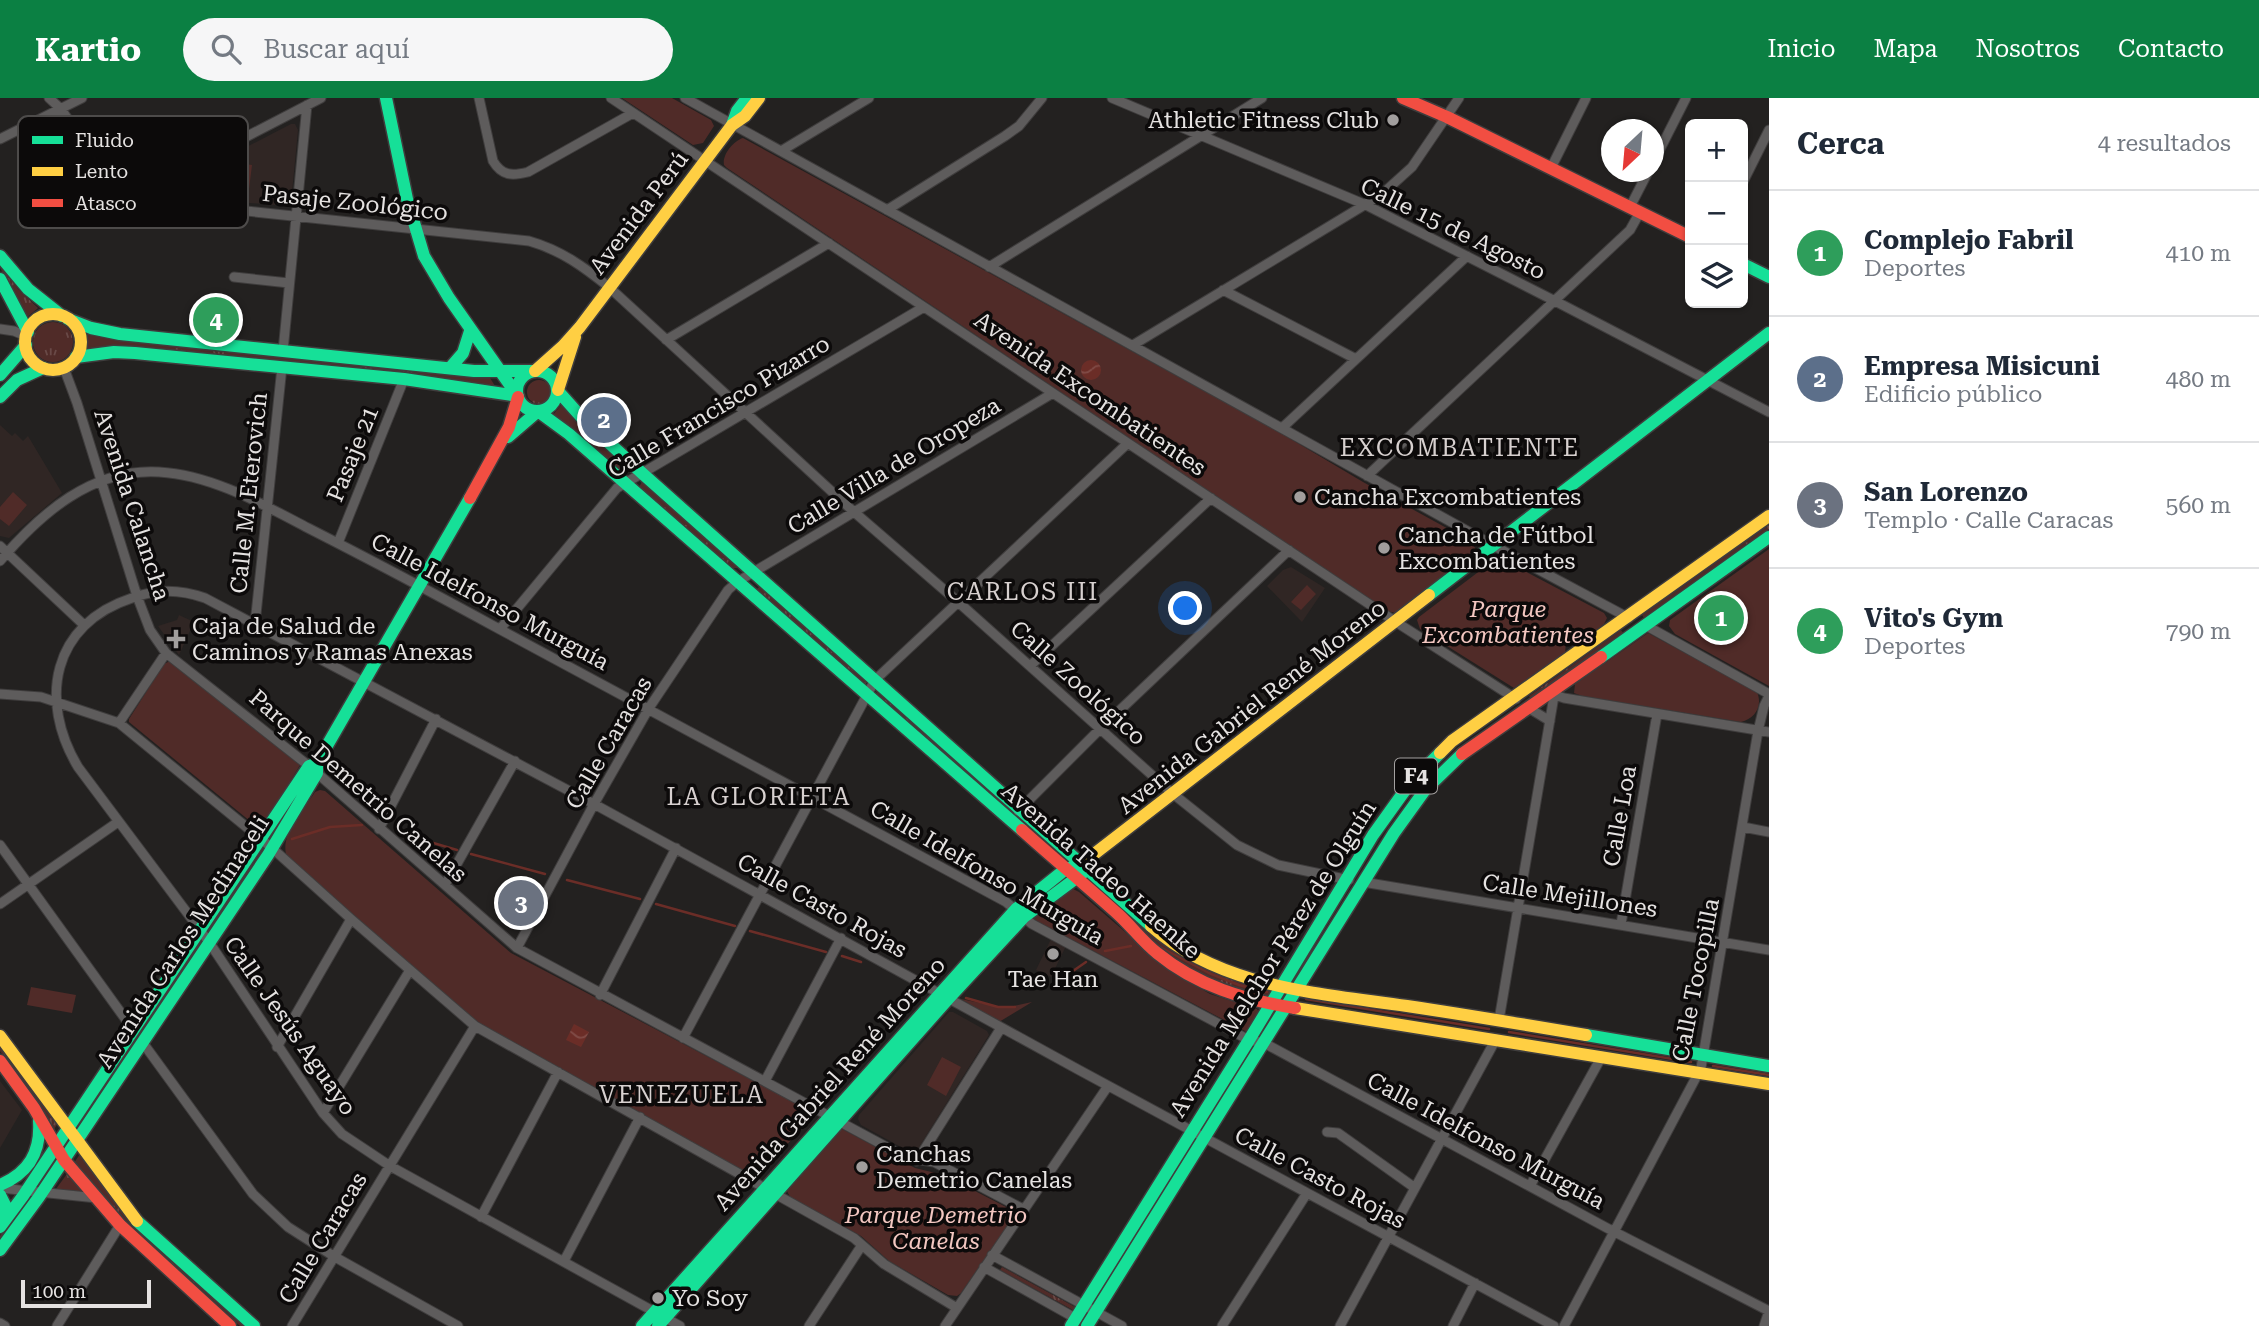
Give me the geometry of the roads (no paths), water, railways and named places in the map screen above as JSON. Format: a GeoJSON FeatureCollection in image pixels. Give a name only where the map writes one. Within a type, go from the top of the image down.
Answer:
{"type":"FeatureCollection","features":[{"type":"Feature","properties":{"kind":"main road"},"geometry":{"type":"LineString","coordinates":[[0,375],[34,323],[42,317],[53,315],[108,332],[450,368],[498,372],[534,371],[553,378],[558,391],[552,405],[538,412],[525,408],[498,372],[433,274],[415,228],[386,98]]}},
{"type":"Feature","properties":{"kind":"main road","name":"Avenida Perú"},"geometry":{"type":"LineString","coordinates":[[534,371],[564,346],[580,327],[732,125],[737,111],[747,98]]}},
{"type":"Feature","properties":{"kind":"main road","name":"Avenida Perú"},"geometry":{"type":"LineString","coordinates":[[732,125],[746,116],[759,98]]}},
{"type":"Feature","properties":{"kind":"main road"},"geometry":{"type":"LineString","coordinates":[[1403,98],[1685,235]]}},
{"type":"Feature","properties":{"kind":"main road"},"geometry":{"type":"LineString","coordinates":[[0,256],[20,284],[78,330],[81,339],[76,358],[64,368],[53,370],[43,368],[32,360],[26,338],[0,279]]}},
{"type":"Feature","properties":{"kind":"main road"},"geometry":{"type":"LineString","coordinates":[[1748,266],[1769,277]]}},
{"type":"Feature","properties":{"kind":"main road","name":"Avenida Perú"},"geometry":{"type":"LineString","coordinates":[[558,391],[580,327]]}},
{"type":"Feature","properties":{"kind":"main road"},"geometry":{"type":"LineString","coordinates":[[450,368],[463,353],[470,331]]}},
{"type":"Feature","properties":{"kind":"main road","name":"Avenida Gabriel René Moreno"},"geometry":{"type":"LineString","coordinates":[[642,1326],[659,1319],[834,1118],[1020,913],[1769,333]]}},
{"type":"Feature","properties":{"kind":"main road"},"geometry":{"type":"LineString","coordinates":[[76,358],[114,352],[135,353],[404,379],[517,396]]}},
{"type":"Feature","properties":{"kind":"main road"},"geometry":{"type":"LineString","coordinates":[[0,397],[17,380],[43,368]]}},
{"type":"Feature","properties":{"kind":"main road"},"geometry":{"type":"LineString","coordinates":[[517,396],[519,383],[527,373],[534,371]]}},
{"type":"Feature","properties":{"kind":"main road","name":"Avenida Tadeo Haenke"},"geometry":{"type":"LineString","coordinates":[[558,391],[583,419],[643,474],[1159,933],[1183,950],[1241,977],[1298,990],[1499,1020],[1769,1066]]}},
{"type":"Feature","properties":{"kind":"main road","name":"Avenida Carlos Medinaceli"},"geometry":{"type":"LineString","coordinates":[[0,1250],[64,1160],[209,942],[314,767],[500,445],[509,427],[517,396]]}},
{"type":"Feature","properties":{"kind":"main road","name":"Avenida Tadeo Haenke"},"geometry":{"type":"LineString","coordinates":[[538,412],[569,434],[1122,918],[1150,948],[1188,975],[1217,989],[1271,1004],[1769,1084]]}},
{"type":"Feature","properties":{"kind":"main road","name":"Avenida Carlos Medinaceli"},"geometry":{"type":"LineString","coordinates":[[500,445],[513,430],[538,412]]}},
{"type":"Feature","properties":{"kind":"main road","name":"Avenida Melchor Pérez de Olguín"},"geometry":{"type":"LineString","coordinates":[[1082,1324],[1096,1311],[1345,879],[1395,802],[1428,763],[1452,741],[1769,516]]}},
{"type":"Feature","properties":{"kind":"main road","name":"Avenida Melchor Pérez de Olguín"},"geometry":{"type":"LineString","coordinates":[[1082,1324],[1083,1306],[1198,1134],[1264,1043],[1394,833],[1425,790],[1466,750],[1552,695],[1769,537]]}},
{"type":"Feature","properties":{"kind":"main road","name":"Avenida Carlos Medinaceli"},"geometry":{"type":"LineString","coordinates":[[2,1224],[201,931],[267,843]]}},
{"type":"Feature","properties":{"kind":"main road"},"geometry":{"type":"LineString","coordinates":[[0,1036],[139,1223],[254,1326]]}},
{"type":"Feature","properties":{"kind":"main road"},"geometry":{"type":"LineString","coordinates":[[0,1061],[34,1108],[64,1160],[120,1226],[230,1326]]}},
{"type":"Feature","properties":{"kind":"main road"},"geometry":{"type":"LineString","coordinates":[[0,1187],[25,1171],[36,1154],[40,1132],[34,1108]]}},
{"type":"Feature","properties":{"kind":"main road"},"geometry":{"type":"LineString","coordinates":[[0,1195],[6,1207],[2,1224]]}},
{"type":"Feature","properties":{"kind":"street"},"geometry":{"type":"LineString","coordinates":[[49,98],[66,116]]}},
{"type":"Feature","properties":{"kind":"street"},"geometry":{"type":"LineString","coordinates":[[47,116],[82,98]]}},
{"type":"Feature","properties":{"kind":"street"},"geometry":{"type":"LineString","coordinates":[[248,136],[321,98]]}},
{"type":"Feature","properties":{"kind":"street"},"geometry":{"type":"LineString","coordinates":[[479,98],[493,161],[498,170],[516,176],[528,172],[633,113]]}},
{"type":"Feature","properties":{"kind":"street","name":"Avenida Excombatientes"},"geometry":{"type":"LineString","coordinates":[[611,98],[1396,622],[1550,721]]}},
{"type":"Feature","properties":{"kind":"street"},"geometry":{"type":"LineString","coordinates":[[685,98],[1769,695]]}},
{"type":"Feature","properties":{"kind":"street"},"geometry":{"type":"LineString","coordinates":[[781,151],[869,98]]}},
{"type":"Feature","properties":{"kind":"street"},"geometry":{"type":"LineString","coordinates":[[887,210],[1006,136],[1019,126],[1042,98]]}},
{"type":"Feature","properties":{"kind":"street","name":"Calle 15 de Agosto"},"geometry":{"type":"LineString","coordinates":[[1112,98],[1366,205],[1769,412]]}},
{"type":"Feature","properties":{"kind":"street"},"geometry":{"type":"LineString","coordinates":[[989,267],[1262,98]]}},
{"type":"Feature","properties":{"kind":"street"},"geometry":{"type":"LineString","coordinates":[[1133,345],[1366,205],[1399,180],[1412,167],[1459,98]]}},
{"type":"Feature","properties":{"kind":"street"},"geometry":{"type":"LineString","coordinates":[[1551,168],[1587,98]]}},
{"type":"Feature","properties":{"kind":"street"},"geometry":{"type":"LineString","coordinates":[[1664,141],[1686,98]]}},
{"type":"Feature","properties":{"kind":"street"},"geometry":{"type":"LineString","coordinates":[[283,351],[307,106]]}},
{"type":"Feature","properties":{"kind":"street"},"geometry":{"type":"LineString","coordinates":[[0,139],[18,130]]}},
{"type":"Feature","properties":{"kind":"street"},"geometry":{"type":"LineString","coordinates":[[1748,172],[1769,130]]}},
{"type":"Feature","properties":{"kind":"street"},"geometry":{"type":"LineString","coordinates":[[1367,476],[1630,230],[1645,182]]}},
{"type":"Feature","properties":{"kind":"street","name":"Pasaje Zoológico"},"geometry":{"type":"LineString","coordinates":[[248,211],[529,241],[550,247],[578,262],[610,288]]}},
{"type":"Feature","properties":{"kind":"street"},"geometry":{"type":"LineString","coordinates":[[666,340],[829,243]]}},
{"type":"Feature","properties":{"kind":"street"},"geometry":{"type":"LineString","coordinates":[[1282,428],[1467,256]]}},
{"type":"Feature","properties":{"kind":"street"},"geometry":{"type":"LineString","coordinates":[[234,277],[289,283]]}},
{"type":"Feature","properties":{"kind":"street","name":"Calle Zoológico"},"geometry":{"type":"LineString","coordinates":[[610,288],[853,511],[1172,793],[1237,845],[1260,859],[1300,871],[1365,882]]}},
{"type":"Feature","properties":{"kind":"street"},"geometry":{"type":"LineString","coordinates":[[1223,290],[1356,359]]}},
{"type":"Feature","properties":{"kind":"street","name":"Calle Francisco Pizarro"},"geometry":{"type":"LineString","coordinates":[[500,629],[617,488],[924,307]]}},
{"type":"Feature","properties":{"kind":"street"},"geometry":{"type":"LineString","coordinates":[[0,329],[15,331],[26,338]]}},
{"type":"Feature","properties":{"kind":"street","name":"Calle M. Eterovich"},"geometry":{"type":"LineString","coordinates":[[255,624],[282,367]]}},
{"type":"Feature","properties":{"kind":"street","name":"Avenida Calancha"},"geometry":{"type":"LineString","coordinates":[[64,368],[137,596],[150,630],[166,653]]}},
{"type":"Feature","properties":{"kind":"street","name":"Pasaje 21"},"geometry":{"type":"LineString","coordinates":[[338,543],[404,379]]}},
{"type":"Feature","properties":{"kind":"street","name":"Calle Villa de Oropeza"},"geometry":{"type":"LineString","coordinates":[[754,572],[1053,393]]}},
{"type":"Feature","properties":{"kind":"street"},"geometry":{"type":"LineString","coordinates":[[683,1038],[875,680],[1128,443]]}},
{"type":"Feature","properties":{"kind":"street","name":"Calle Idelfonso Murguía"},"geometry":{"type":"LineString","coordinates":[[0,561],[4,549],[44,515],[64,500],[102,480],[124,473],[139,472],[186,475],[211,482],[267,507],[419,584],[812,796],[1020,913],[1031,924],[1250,1040],[1264,1043],[1769,1311]]}},
{"type":"Feature","properties":{"kind":"street"},"geometry":{"type":"LineString","coordinates":[[1030,666],[1210,498]]}},
{"type":"Feature","properties":{"kind":"street"},"geometry":{"type":"LineString","coordinates":[[4,549],[84,625]]}},
{"type":"Feature","properties":{"kind":"street"},"geometry":{"type":"LineString","coordinates":[[1009,821],[1100,729],[1289,551]]}},
{"type":"Feature","properties":{"kind":"street","name":"Calle Caracas"},"geometry":{"type":"LineString","coordinates":[[517,948],[649,708],[728,590],[754,572]]}},
{"type":"Feature","properties":{"kind":"street","name":"Calle Casto Rojas"},"geometry":{"type":"LineString","coordinates":[[137,596],[152,592],[185,591],[205,598],[515,761],[1001,1028],[1554,1326]]}},
{"type":"Feature","properties":{"kind":"street","name":"Calle Jesús Aguayo"},"geometry":{"type":"LineString","coordinates":[[137,596],[113,604],[84,625],[65,651],[56,684],[55,701],[59,728],[67,749],[118,822],[209,942],[323,1113],[342,1134],[390,1166],[564,1261],[659,1319],[680,1326]]}},
{"type":"Feature","properties":{"kind":"street"},"geometry":{"type":"LineString","coordinates":[[120,723],[166,653]]}},
{"type":"Feature","properties":{"kind":"street","name":"Parque Demetrio Canelas"},"geometry":{"type":"LineString","coordinates":[[166,653],[314,767],[379,829],[517,948],[907,1158],[934,1162],[1023,1209]]}},
{"type":"Feature","properties":{"kind":"street"},"geometry":{"type":"LineString","coordinates":[[0,694],[32,695],[120,723],[267,843],[475,1026],[854,1238],[884,1264],[957,1308]]}},
{"type":"Feature","properties":{"kind":"street"},"geometry":{"type":"LineString","coordinates":[[1499,1020],[1550,721],[1552,695],[1769,733]]}},
{"type":"Feature","properties":{"kind":"street","name":"Calle Tocopilla"},"geometry":{"type":"LineString","coordinates":[[1564,1326],[1699,1072],[1705,1054],[1758,731],[1763,706],[1769,695]]}},
{"type":"Feature","properties":{"kind":"street","name":"Calle Loa"},"geometry":{"type":"LineString","coordinates":[[1621,924],[1657,714]]}},
{"type":"Feature","properties":{"kind":"street"},"geometry":{"type":"LineString","coordinates":[[379,829],[436,719]]}},
{"type":"Feature","properties":{"kind":"street"},"geometry":{"type":"LineString","coordinates":[[445,885],[515,761]]}},
{"type":"Feature","properties":{"kind":"street"},"geometry":{"type":"LineString","coordinates":[[0,904],[118,822]]}},
{"type":"Feature","properties":{"kind":"street"},"geometry":{"type":"LineString","coordinates":[[1743,827],[1769,832]]}},
{"type":"Feature","properties":{"kind":"street"},"geometry":{"type":"LineString","coordinates":[[0,845],[134,1031]]}},
{"type":"Feature","properties":{"kind":"street"},"geometry":{"type":"LineString","coordinates":[[600,995],[676,848]]}},
{"type":"Feature","properties":{"kind":"street","name":"Calle Mejillones"},"geometry":{"type":"LineString","coordinates":[[1365,882],[1769,950]]}},
{"type":"Feature","properties":{"kind":"street"},"geometry":{"type":"LineString","coordinates":[[277,1046],[351,919]]}},
{"type":"Feature","properties":{"kind":"street"},"geometry":{"type":"LineString","coordinates":[[765,1081],[841,938]]}},
{"type":"Feature","properties":{"kind":"street"},"geometry":{"type":"LineString","coordinates":[[323,1113],[410,970]]}},
{"type":"Feature","properties":{"kind":"street","name":"Calle Caracas"},"geometry":{"type":"LineString","coordinates":[[292,1326],[475,1026]]}},
{"type":"Feature","properties":{"kind":"street"},"geometry":{"type":"LineString","coordinates":[[917,1161],[1001,1028]]}},
{"type":"Feature","properties":{"kind":"street"},"geometry":{"type":"LineString","coordinates":[[1340,1326],[1496,1039]]}},
{"type":"Feature","properties":{"kind":"street"},"geometry":{"type":"LineString","coordinates":[[142,1044],[253,1195],[288,1227],[457,1326]]}},
{"type":"Feature","properties":{"kind":"street"},"geometry":{"type":"LineString","coordinates":[[1530,1186],[1602,1056]]}},
{"type":"Feature","properties":{"kind":"street"},"geometry":{"type":"LineString","coordinates":[[481,1217],[558,1072]]}},
{"type":"Feature","properties":{"kind":"street"},"geometry":{"type":"LineString","coordinates":[[945,1326],[1108,1086]]}},
{"type":"Feature","properties":{"kind":"street"},"geometry":{"type":"LineString","coordinates":[[564,1261],[640,1117]]}},
{"type":"Feature","properties":{"kind":"street"},"geometry":{"type":"LineString","coordinates":[[1327,1132],[1338,1133],[1415,1188]]}},
{"type":"Feature","properties":{"kind":"street"},"geometry":{"type":"LineString","coordinates":[[0,1187],[97,1198]]}},
{"type":"Feature","properties":{"kind":"street"},"geometry":{"type":"LineString","coordinates":[[1222,1326],[1307,1193]]}},
{"type":"Feature","properties":{"kind":"street"},"geometry":{"type":"LineString","coordinates":[[57,1326],[120,1226]]}},
{"type":"Feature","properties":{"kind":"street"},"geometry":{"type":"LineString","coordinates":[[809,1326],[862,1245]]}},
{"type":"Feature","properties":{"kind":"street"},"geometry":{"type":"LineString","coordinates":[[992,1255],[1122,1326]]}},
{"type":"Feature","properties":{"kind":"street"},"geometry":{"type":"LineString","coordinates":[[984,1268],[1082,1324]]}},
{"type":"Feature","properties":{"kind":"street"},"geometry":{"type":"LineString","coordinates":[[1453,1326],[1475,1283]]}},
{"type":"Feature","properties":{"kind":"street"},"geometry":{"type":"LineString","coordinates":[[1764,1326],[1769,1311]]}},
{"type":"Feature","properties":{"kind":"street"},"geometry":{"type":"LineString","coordinates":[[0,1323],[5,1326]]}},
{"type":"Feature","properties":{"kind":"water"},"geometry":{"type":"Polygon","coordinates":[[[1091,360],[1098,363],[1101,370],[1098,377],[1091,380],[1084,377],[1081,370],[1084,363],[1091,360]]]}},
{"type":"Feature","properties":{"kind":"water"},"geometry":{"type":"Polygon","coordinates":[[[574,1024],[589,1032],[581,1047],[566,1040],[574,1024]]]}},
{"type":"Feature","properties":{"kind":"waterway"},"geometry":{"type":"LineString","coordinates":[[292,839],[330,827],[362,825]]}},
{"type":"Feature","properties":{"kind":"waterway"},"geometry":{"type":"LineString","coordinates":[[403,834],[457,850]]}},
{"type":"Feature","properties":{"kind":"waterway"},"geometry":{"type":"LineString","coordinates":[[471,854],[545,874]]}},
{"type":"Feature","properties":{"kind":"waterway"},"geometry":{"type":"LineString","coordinates":[[243,879],[251,866]]}},
{"type":"Feature","properties":{"kind":"waterway"},"geometry":{"type":"LineString","coordinates":[[567,880],[640,899]]}},
{"type":"Feature","properties":{"kind":"waterway"},"geometry":{"type":"LineString","coordinates":[[656,904],[735,926]]}},
{"type":"Feature","properties":{"kind":"waterway"},"geometry":{"type":"LineString","coordinates":[[750,931],[826,952]]}},
{"type":"Feature","properties":{"kind":"waterway"},"geometry":{"type":"LineString","coordinates":[[1105,951],[1131,946]]}},
{"type":"Feature","properties":{"kind":"waterway"},"geometry":{"type":"LineString","coordinates":[[1158,946],[1209,973],[1267,992]]}},
{"type":"Feature","properties":{"kind":"waterway"},"geometry":{"type":"LineString","coordinates":[[842,956],[861,962]]}},
{"type":"Feature","properties":{"kind":"waterway"},"geometry":{"type":"LineString","coordinates":[[1060,980],[1086,962]]}},
{"type":"Feature","properties":{"kind":"waterway"},"geometry":{"type":"LineString","coordinates":[[966,998],[998,1007],[1015,1007]]}},
{"type":"Feature","properties":{"kind":"waterway"},"geometry":{"type":"LineString","coordinates":[[1306,999],[1489,1029]]}},
{"type":"Feature","properties":{"kind":"waterway"},"geometry":{"type":"LineString","coordinates":[[1509,1032],[1691,1062]]}},
{"type":"Feature","properties":{"kind":"waterway"},"geometry":{"type":"LineString","coordinates":[[79,1126],[135,1040]]}},
{"type":"Feature","properties":{"kind":"waterway"},"geometry":{"type":"LineString","coordinates":[[1713,1066],[1769,1075]]}},
{"type":"Feature","properties":{"kind":"waterway"},"geometry":{"type":"LineString","coordinates":[[65,1148],[70,1140]]}},
{"type":"Feature","properties":{"kind":"waterway"},"geometry":{"type":"LineString","coordinates":[[38,1185],[54,1162]]}},
{"type":"Feature","properties":{"kind":"waterway"},"geometry":{"type":"LineString","coordinates":[[0,1238],[29,1199]]}},
{"type":"Feature","properties":{"kind":"place","name":"Athletic Fitness Club"},"geometry":{"type":"Point","coordinates":[1393,120]}},
{"type":"Feature","properties":{"kind":"place","name":"Vito's Gym"},"geometry":{"type":"Point","coordinates":[216,320]}},
{"type":"Feature","properties":{"kind":"place","name":"Empresa Misicuni"},"geometry":{"type":"Point","coordinates":[604,420]}},
{"type":"Feature","properties":{"kind":"place","name":"Cancha Excombatientes"},"geometry":{"type":"Point","coordinates":[1300,497]}},
{"type":"Feature","properties":{"kind":"place","name":"Cancha de Fútbol Excombatientes"},"geometry":{"type":"Point","coordinates":[1384,548]}},
{"type":"Feature","properties":{"kind":"place","name":"Complejo Fabril"},"geometry":{"type":"Point","coordinates":[1721,618]}},
{"type":"Feature","properties":{"kind":"place","name":"Caja de Salud de Caminos y Ramas Anexas"},"geometry":{"type":"Point","coordinates":[176,639]}},
{"type":"Feature","properties":{"kind":"place","name":"San Lorenzo"},"geometry":{"type":"Point","coordinates":[521,903]}},
{"type":"Feature","properties":{"kind":"place","name":"Tae Han"},"geometry":{"type":"Point","coordinates":[1053,954]}},
{"type":"Feature","properties":{"kind":"place","name":"Canchas Demetrio Canelas"},"geometry":{"type":"Point","coordinates":[862,1167]}},
{"type":"Feature","properties":{"kind":"place","name":"Yo Soy"},"geometry":{"type":"Point","coordinates":[658,1298]}},
{"type":"Feature","properties":{"kind":"district","name":"EXCOMBATIENTE"},"geometry":{"type":"Point","coordinates":[1460,448]}},
{"type":"Feature","properties":{"kind":"district","name":"CARLOS III"},"geometry":{"type":"Point","coordinates":[1023,592]}},
{"type":"Feature","properties":{"kind":"district","name":"LA GLORIETA"},"geometry":{"type":"Point","coordinates":[759,797]}},
{"type":"Feature","properties":{"kind":"district","name":"VENEZUELA"},"geometry":{"type":"Point","coordinates":[682,1095]}},
{"type":"Feature","properties":{"kind":"park label","name":"Parque Excombatientes"},"geometry":{"type":"Point","coordinates":[1508,622]}}]}
